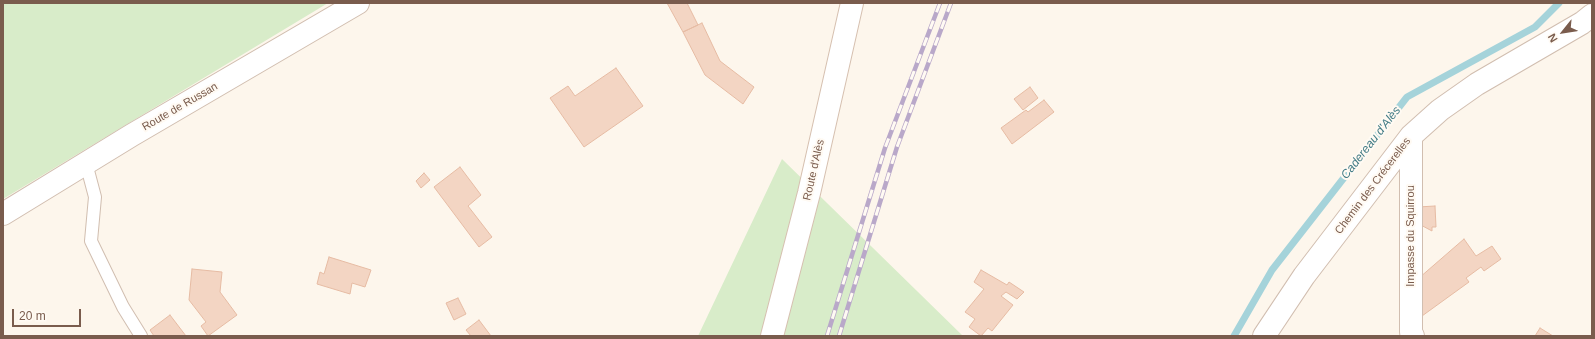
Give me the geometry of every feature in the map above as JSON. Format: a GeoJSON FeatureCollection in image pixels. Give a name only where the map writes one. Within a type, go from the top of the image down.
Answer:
{"type":"FeatureCollection","features":[{"type":"Feature","properties":{"kind":"street","name":"Route de Russan"},"geometry":{"type":"LineString","coordinates":[[3,214],[86,163],[358,3]]}},
{"type":"Feature","properties":{"kind":"street","name":"Route d'Alès"},"geometry":{"type":"LineString","coordinates":[[772,336],[810,193],[852,3]]}},
{"type":"Feature","properties":{"kind":"street","name":"Chemin des Crécerelles"},"geometry":{"type":"LineString","coordinates":[[1264,336],[1304,276],[1411,136],[1440,110],[1477,84],[1582,23],[1592,15]]}},
{"type":"Feature","properties":{"kind":"street","name":"Impasse du Squirrou"},"geometry":{"type":"LineString","coordinates":[[1411,136],[1411,332],[1413,336]]}},
{"type":"Feature","properties":{"kind":"lane"},"geometry":{"type":"LineString","coordinates":[[86,163],[95,197],[91,241],[123,307],[141,336]]}},
{"type":"Feature","properties":{"kind":"green space"},"geometry":{"type":"Polygon","coordinates":[[[3,3],[328,3],[3,199],[3,3]]]}},
{"type":"Feature","properties":{"kind":"green space"},"geometry":{"type":"Polygon","coordinates":[[[782,159],[963,336],[698,336],[782,159]]]}},
{"type":"Feature","properties":{"kind":"building"},"geometry":{"type":"Polygon","coordinates":[[[667,3],[687,3],[698,25],[683,32],[667,3]]]}},
{"type":"Feature","properties":{"kind":"building"},"geometry":{"type":"Polygon","coordinates":[[[702,23],[720,61],[754,87],[743,104],[705,75],[683,32],[702,23]]]}},
{"type":"Feature","properties":{"kind":"building"},"geometry":{"type":"Polygon","coordinates":[[[616,68],[643,106],[584,147],[550,98],[568,86],[575,96],[616,68]]]}},
{"type":"Feature","properties":{"kind":"building"},"geometry":{"type":"Polygon","coordinates":[[[1030,87],[1038,98],[1023,110],[1014,99],[1030,87]]]}},
{"type":"Feature","properties":{"kind":"building"},"geometry":{"type":"Polygon","coordinates":[[[1044,100],[1054,112],[1012,144],[1001,128],[1026,110],[1028,112],[1044,100]]]}},
{"type":"Feature","properties":{"kind":"building"},"geometry":{"type":"Polygon","coordinates":[[[460,167],[481,195],[468,206],[492,237],[479,247],[434,187],[460,167]]]}},
{"type":"Feature","properties":{"kind":"building"},"geometry":{"type":"Polygon","coordinates":[[[424,173],[430,180],[421,188],[416,181],[424,173]]]}},
{"type":"Feature","properties":{"kind":"building"},"geometry":{"type":"Polygon","coordinates":[[[1435,206],[1436,227],[1432,227],[1432,231],[1419,224],[1418,207],[1435,206]]]}},
{"type":"Feature","properties":{"kind":"building"},"geometry":{"type":"Polygon","coordinates":[[[1464,239],[1476,256],[1492,246],[1501,259],[1484,271],[1481,267],[1466,278],[1469,282],[1422,316],[1419,278],[1464,239]]]}},
{"type":"Feature","properties":{"kind":"building"},"geometry":{"type":"Polygon","coordinates":[[[329,257],[371,270],[365,287],[352,283],[350,294],[317,284],[320,272],[324,274],[329,257]]]}},
{"type":"Feature","properties":{"kind":"building"},"geometry":{"type":"Polygon","coordinates":[[[192,269],[222,272],[220,292],[237,315],[208,336],[201,326],[206,322],[189,300],[192,269]]]}},
{"type":"Feature","properties":{"kind":"building"},"geometry":{"type":"Polygon","coordinates":[[[981,270],[1007,285],[1009,282],[1024,292],[1017,299],[1006,292],[1001,296],[1013,305],[992,331],[988,328],[981,336],[969,327],[975,319],[965,312],[984,289],[974,282],[981,270]]]}},
{"type":"Feature","properties":{"kind":"building"},"geometry":{"type":"Polygon","coordinates":[[[458,298],[466,314],[454,320],[446,303],[458,298]]]}},
{"type":"Feature","properties":{"kind":"building"},"geometry":{"type":"Polygon","coordinates":[[[170,315],[186,336],[154,336],[150,330],[170,315]]]}},
{"type":"Feature","properties":{"kind":"building"},"geometry":{"type":"Polygon","coordinates":[[[479,320],[491,336],[471,336],[466,330],[479,320]]]}},
{"type":"Feature","properties":{"kind":"building"},"geometry":{"type":"Polygon","coordinates":[[[1540,328],[1553,336],[1535,336],[1540,328]]]}},
{"type":"Feature","properties":{"kind":"waterway","name":"Cadereau d'Alès"},"geometry":{"type":"LineString","coordinates":[[1234,336],[1272,270],[1407,97],[1535,27],[1559,3]]}},
{"type":"Feature","properties":{"kind":"railway"},"geometry":{"type":"LineString","coordinates":[[827,336],[885,148],[940,3]]}},
{"type":"Feature","properties":{"kind":"railway"},"geometry":{"type":"LineString","coordinates":[[839,336],[897,147],[951,3]]}}]}
